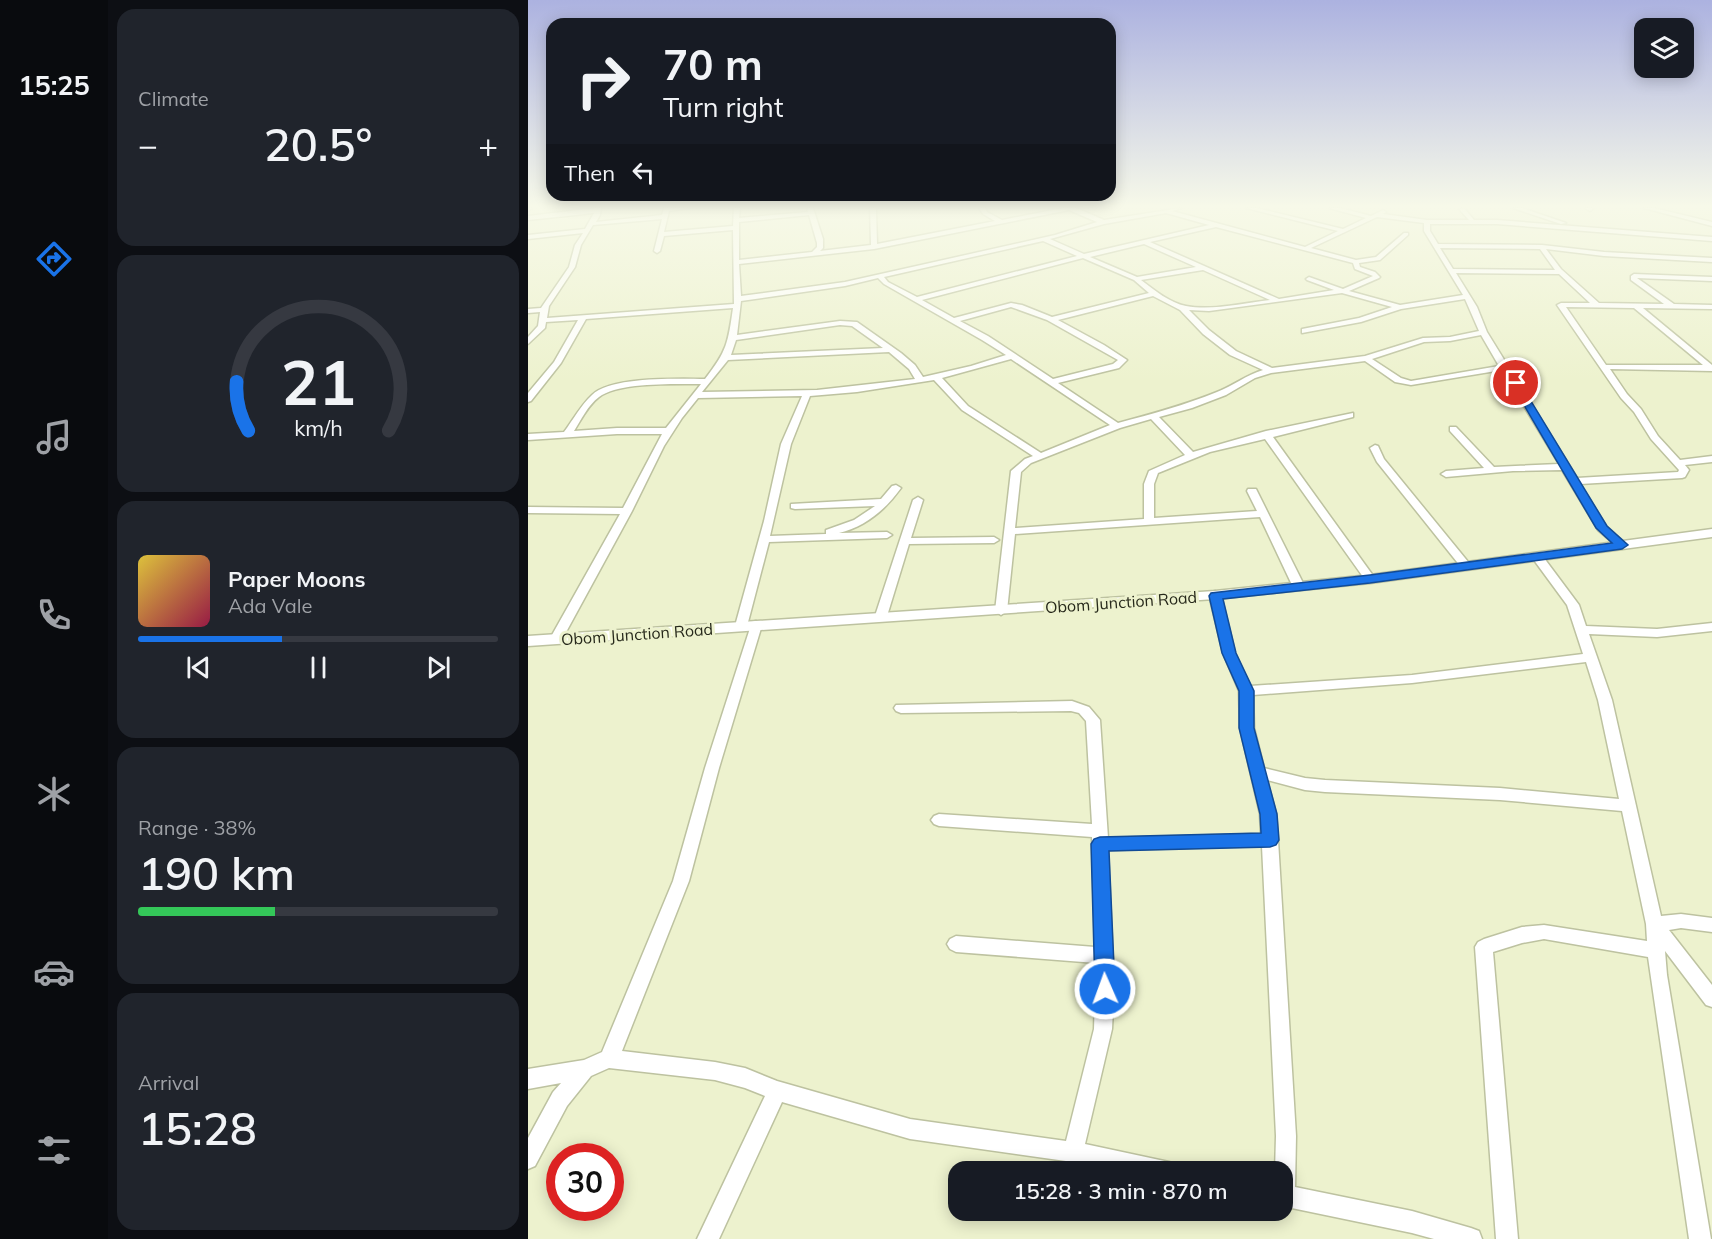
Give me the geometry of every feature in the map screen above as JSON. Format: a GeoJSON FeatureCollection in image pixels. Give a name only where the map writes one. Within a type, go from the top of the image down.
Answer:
{"type":"FeatureCollection","features":[{"type":"Feature","properties":{"kind":"main road","name":"Obom Junction Road"},"geometry":{"type":"LineString","coordinates":[[528,641],[881,616],[1001,611],[1215,596],[1370,579],[1712,533]]}},
{"type":"Feature","properties":{"kind":"street"},"geometry":{"type":"LineString","coordinates":[[528,342],[542,323],[544,310],[572,266]]}},
{"type":"Feature","properties":{"kind":"street"},"geometry":{"type":"LineString","coordinates":[[563,639],[558,635],[627,511],[668,431],[726,358],[738,303],[736,266]]}},
{"type":"Feature","properties":{"kind":"street"},"geometry":{"type":"LineString","coordinates":[[542,323],[738,303],[858,281],[921,266]]}},
{"type":"Feature","properties":{"kind":"street"},"geometry":{"type":"LineString","coordinates":[[919,299],[1048,266]]}},
{"type":"Feature","properties":{"kind":"street"},"geometry":{"type":"LineString","coordinates":[[1107,266],[1136,279],[1155,294],[1169,299],[1182,308],[1206,332],[1233,353],[1272,370]]}},
{"type":"Feature","properties":{"kind":"street"},"geometry":{"type":"LineString","coordinates":[[1200,266],[1279,301]]}},
{"type":"Feature","properties":{"kind":"street"},"geometry":{"type":"LineString","coordinates":[[1182,308],[1209,309],[1343,291],[1377,277],[1357,266]]}},
{"type":"Feature","properties":{"kind":"street"},"geometry":{"type":"LineString","coordinates":[[1449,266],[1473,307],[1483,332],[1602,528],[1622,545]]}},
{"type":"Feature","properties":{"kind":"street"},"geometry":{"type":"LineString","coordinates":[[1556,266],[1599,307]]}},
{"type":"Feature","properties":{"kind":"street"},"geometry":{"type":"LineString","coordinates":[[1136,279],[1205,268]]}},
{"type":"Feature","properties":{"kind":"street"},"geometry":{"type":"LineString","coordinates":[[1452,271],[1561,272]]}},
{"type":"Feature","properties":{"kind":"street"},"geometry":{"type":"LineString","coordinates":[[879,275],[886,283]]}},
{"type":"Feature","properties":{"kind":"street"},"geometry":{"type":"LineString","coordinates":[[1673,307],[1632,279],[1634,276],[1712,279]]}},
{"type":"Feature","properties":{"kind":"street"},"geometry":{"type":"LineString","coordinates":[[1309,279],[1400,307]]}},
{"type":"Feature","properties":{"kind":"street"},"geometry":{"type":"LineString","coordinates":[[858,281],[886,283],[919,299],[1012,356],[1117,426]]}},
{"type":"Feature","properties":{"kind":"street"},"geometry":{"type":"LineString","coordinates":[[1051,320],[1155,294]]}},
{"type":"Feature","properties":{"kind":"street"},"geometry":{"type":"LineString","coordinates":[[1305,331],[1360,320],[1400,307],[1466,297]]}},
{"type":"Feature","properties":{"kind":"street"},"geometry":{"type":"LineString","coordinates":[[955,320],[1016,305],[1051,320],[1123,360],[1116,366],[1052,382]]}},
{"type":"Feature","properties":{"kind":"street"},"geometry":{"type":"LineString","coordinates":[[1575,482],[1682,475],[1684,470],[1654,437],[1638,411],[1623,396],[1561,305],[1710,308]]}},
{"type":"Feature","properties":{"kind":"street"},"geometry":{"type":"LineString","coordinates":[[1637,307],[1712,368]]}},
{"type":"Feature","properties":{"kind":"street"},"geometry":{"type":"LineString","coordinates":[[528,311],[544,310]]}},
{"type":"Feature","properties":{"kind":"street"},"geometry":{"type":"LineString","coordinates":[[528,399],[557,363],[583,318]]}},
{"type":"Feature","properties":{"kind":"street"},"geometry":{"type":"LineString","coordinates":[[732,338],[854,324],[912,367],[921,381]]}},
{"type":"Feature","properties":{"kind":"street"},"geometry":{"type":"LineString","coordinates":[[1001,611],[1016,471],[1019,466],[1117,426],[1223,393],[1244,379],[1272,370],[1366,358],[1423,340],[1460,337],[1483,332]]}},
{"type":"Feature","properties":{"kind":"street"},"geometry":{"type":"LineString","coordinates":[[726,358],[886,347]]}},
{"type":"Feature","properties":{"kind":"street"},"geometry":{"type":"LineString","coordinates":[[698,395],[807,394],[870,389],[921,381],[1012,356]]}},
{"type":"Feature","properties":{"kind":"street"},"geometry":{"type":"LineString","coordinates":[[1366,358],[1398,380],[1411,383],[1506,367]]}},
{"type":"Feature","properties":{"kind":"street"},"geometry":{"type":"LineString","coordinates":[[1604,367],[1712,368]]}},
{"type":"Feature","properties":{"kind":"street"},"geometry":{"type":"LineString","coordinates":[[936,377],[965,408],[1040,456]]}},
{"type":"Feature","properties":{"kind":"street"},"geometry":{"type":"LineString","coordinates":[[568,433],[596,396],[604,390],[629,385],[708,381]]}},
{"type":"Feature","properties":{"kind":"street"},"geometry":{"type":"LineString","coordinates":[[609,1059],[681,881],[749,626],[764,539],[786,444],[807,394]]}},
{"type":"Feature","properties":{"kind":"street"},"geometry":{"type":"LineString","coordinates":[[1149,521],[1149,484],[1154,471],[1191,456],[1266,434],[1350,414]]}},
{"type":"Feature","properties":{"kind":"street"},"geometry":{"type":"LineString","coordinates":[[1153,416],[1191,456]]}},
{"type":"Feature","properties":{"kind":"street"},"geometry":{"type":"LineString","coordinates":[[1453,429],[1492,470]]}},
{"type":"Feature","properties":{"kind":"street"},"geometry":{"type":"LineString","coordinates":[[528,437],[568,433],[668,431]]}},
{"type":"Feature","properties":{"kind":"street"},"geometry":{"type":"LineString","coordinates":[[1266,434],[1370,579]]}},
{"type":"Feature","properties":{"kind":"street"},"geometry":{"type":"LineString","coordinates":[[1375,448],[1380,460],[1465,565]]}},
{"type":"Feature","properties":{"kind":"street"},"geometry":{"type":"LineString","coordinates":[[1680,463],[1712,459]]}},
{"type":"Feature","properties":{"kind":"street"},"geometry":{"type":"LineString","coordinates":[[1446,474],[1566,467]]}},
{"type":"Feature","properties":{"kind":"street"},"geometry":{"type":"LineString","coordinates":[[793,538],[843,529],[887,502],[896,488]]}},
{"type":"Feature","properties":{"kind":"street"},"geometry":{"type":"LineString","coordinates":[[1252,491],[1299,587]]}},
{"type":"Feature","properties":{"kind":"street"},"geometry":{"type":"LineString","coordinates":[[881,616],[918,500]]}},
{"type":"Feature","properties":{"kind":"street"},"geometry":{"type":"LineString","coordinates":[[795,506],[887,502]]}},
{"type":"Feature","properties":{"kind":"street"},"geometry":{"type":"LineString","coordinates":[[528,510],[627,511]]}},
{"type":"Feature","properties":{"kind":"street"},"geometry":{"type":"LineString","coordinates":[[1011,531],[1263,514]]}},
{"type":"Feature","properties":{"kind":"street"},"geometry":{"type":"LineString","coordinates":[[764,539],[887,535]]}},
{"type":"Feature","properties":{"kind":"street"},"geometry":{"type":"LineString","coordinates":[[905,541],[994,540]]}},
{"type":"Feature","properties":{"kind":"street"},"geometry":{"type":"LineString","coordinates":[[1538,556],[1573,605],[1605,700],[1654,924],[1655,950],[1700,1239]]}},
{"type":"Feature","properties":{"kind":"street"},"geometry":{"type":"LineString","coordinates":[[1215,596],[1229,653],[1246,691],[1246,728],[1268,814],[1286,1136],[1285,1161]]}},
{"type":"Feature","properties":{"kind":"street"},"geometry":{"type":"LineString","coordinates":[[1582,630],[1658,633],[1712,627]]}},
{"type":"Feature","properties":{"kind":"street"},"geometry":{"type":"LineString","coordinates":[[1246,691],[1412,679],[1591,657]]}},
{"type":"Feature","properties":{"kind":"street"},"geometry":{"type":"LineString","coordinates":[[901,708],[1072,706],[1084,710],[1093,720],[1104,956],[1103,1029],[1073,1152]]}},
{"type":"Feature","properties":{"kind":"street"},"geometry":{"type":"LineString","coordinates":[[1257,772],[1296,782],[1325,786],[1500,794],[1628,806]]}},
{"type":"Feature","properties":{"kind":"street"},"geometry":{"type":"LineString","coordinates":[[939,820],[1100,837],[1270,840]]}},
{"type":"Feature","properties":{"kind":"street"},"geometry":{"type":"LineString","coordinates":[[1654,924],[1681,921],[1712,925]]}},
{"type":"Feature","properties":{"kind":"street"},"geometry":{"type":"LineString","coordinates":[[1654,924],[1712,999]]}},
{"type":"Feature","properties":{"kind":"street"},"geometry":{"type":"LineString","coordinates":[[1507,1239],[1484,947],[1522,935],[1544,932],[1655,950]]}},
{"type":"Feature","properties":{"kind":"street"},"geometry":{"type":"LineString","coordinates":[[956,944],[1104,956]]}},
{"type":"Feature","properties":{"kind":"street"},"geometry":{"type":"LineString","coordinates":[[528,1079],[584,1069],[609,1059],[715,1071],[745,1078],[777,1091],[910,1129],[1073,1152],[1116,1161]]}},
{"type":"Feature","properties":{"kind":"street"},"geometry":{"type":"LineString","coordinates":[[528,1159],[560,1099],[584,1069]]}},
{"type":"Feature","properties":{"kind":"street"},"geometry":{"type":"LineString","coordinates":[[708,1239],[777,1091]]}},
{"type":"Feature","properties":{"kind":"street"},"geometry":{"type":"LineString","coordinates":[[1293,1198],[1412,1222],[1471,1239]]}},
{"type":"Feature","properties":{"kind":"route"},"geometry":{"type":"LineString","coordinates":[[1105,989],[1100,844],[1270,840],[1268,814],[1246,728],[1246,691],[1229,653],[1215,596],[1370,579],[1622,545],[1602,528],[1516,383]]}}]}
